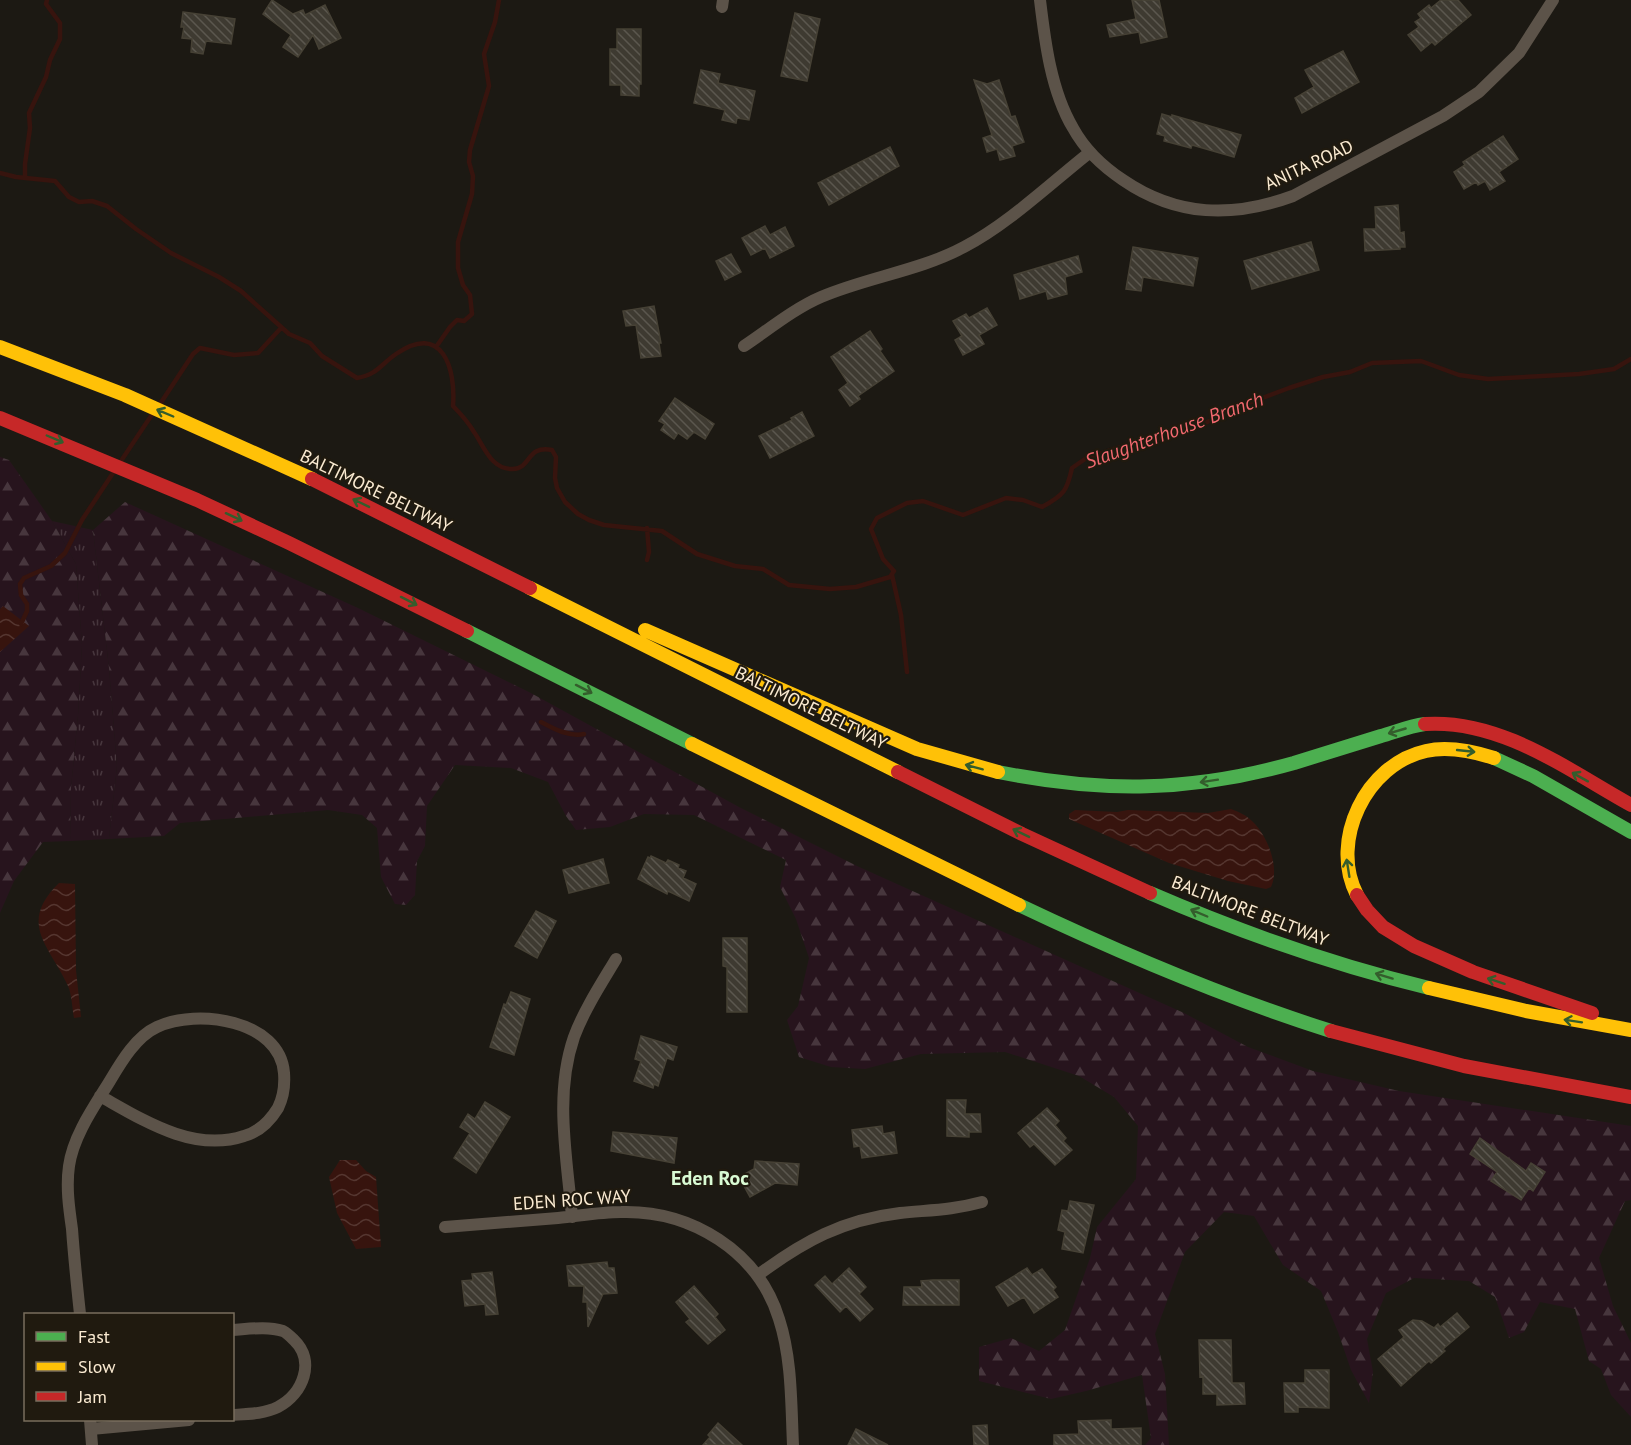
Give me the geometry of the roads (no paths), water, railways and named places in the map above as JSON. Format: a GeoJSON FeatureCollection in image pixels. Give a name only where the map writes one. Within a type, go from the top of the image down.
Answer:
{"type":"FeatureCollection","features":[{"type":"Feature","properties":{"kind":"highway","name":"BALTIMORE BELTWAY"},"geometry":{"type":"LineString","coordinates":[[0,346],[219,435],[303,474],[1022,834],[1218,921],[1322,958],[1432,990],[1550,1017],[1631,1030]]}},
{"type":"Feature","properties":{"kind":"highway"},"geometry":{"type":"LineString","coordinates":[[0,418],[187,495],[290,543],[1095,942],[1198,984],[1300,1021],[1422,1056],[1541,1083],[1631,1097]]}},
{"type":"Feature","properties":{"kind":"highway"},"geometry":{"type":"LineString","coordinates":[[413,529],[907,745],[956,762],[1019,778],[1102,787],[1180,786],[1250,774],[1418,725],[1443,723],[1485,730],[1511,740],[1631,805]]}},
{"type":"Feature","properties":{"kind":"highway"},"geometry":{"type":"LineString","coordinates":[[1631,832],[1511,764],[1473,751],[1425,750],[1407,757],[1388,769],[1365,793],[1348,833],[1346,858],[1350,879],[1359,899],[1384,927],[1414,946],[1465,971],[1631,1025]]}},
{"type":"Feature","properties":{"kind":"street","name":"ANITA ROAD"},"geometry":{"type":"LineString","coordinates":[[1040,0],[1051,68],[1061,103],[1072,127],[1089,153],[1137,190],[1164,202],[1192,210],[1216,212],[1268,205],[1293,196],[1462,105],[1479,92],[1519,53],[1553,0]]}},
{"type":"Feature","properties":{"kind":"street"},"geometry":{"type":"LineString","coordinates":[[744,346],[819,298],[861,282],[906,270],[965,247],[989,232],[1089,153]]}},
{"type":"Feature","properties":{"kind":"street"},"geometry":{"type":"LineString","coordinates":[[572,1217],[563,1119],[563,1091],[567,1063],[575,1036],[586,1012],[616,959]]}},
{"type":"Feature","properties":{"kind":"street"},"geometry":{"type":"LineString","coordinates":[[80,1313],[68,1190],[69,1166],[73,1148],[100,1096],[120,1064],[140,1040],[156,1027],[181,1018],[201,1017],[224,1019],[246,1027],[267,1041],[277,1052],[284,1066],[285,1085],[282,1100],[273,1117],[260,1130],[244,1137],[186,1138],[161,1130],[100,1096]]}},
{"type":"Feature","properties":{"kind":"street"},"geometry":{"type":"LineString","coordinates":[[758,1275],[792,1250],[842,1225],[901,1213],[957,1209],[982,1202]]}},
{"type":"Feature","properties":{"kind":"street","name":"EDEN ROC WAY"},"geometry":{"type":"LineString","coordinates":[[445,1227],[622,1212],[671,1217],[715,1236],[736,1252],[758,1275],[773,1301],[786,1346],[793,1445]]}},
{"type":"Feature","properties":{"kind":"street"},"geometry":{"type":"LineString","coordinates":[[234,1330],[267,1328],[286,1332],[301,1347],[305,1360],[305,1373],[300,1388],[292,1398],[276,1408],[261,1413],[234,1415]]}},
{"type":"Feature","properties":{"kind":"street"},"geometry":{"type":"LineString","coordinates":[[92,1445],[90,1424],[149,1421]]}},
{"type":"Feature","properties":{"kind":"water"},"geometry":{"type":"Polygon","coordinates":[[[3,606],[29,626],[0,652],[0,609],[3,606]]]}},
{"type":"Feature","properties":{"kind":"water"},"geometry":{"type":"Polygon","coordinates":[[[1231,809],[1252,821],[1263,835],[1273,862],[1271,887],[1266,889],[1228,881],[1169,863],[1069,819],[1069,814],[1075,810],[1208,813],[1231,809]]]}},
{"type":"Feature","properties":{"kind":"water"},"geometry":{"type":"Polygon","coordinates":[[[59,883],[75,884],[76,970],[81,1017],[74,1018],[69,990],[46,947],[39,923],[40,911],[59,883]]]}},
{"type":"Feature","properties":{"kind":"water"},"geometry":{"type":"Polygon","coordinates":[[[340,1160],[356,1160],[366,1171],[376,1177],[381,1247],[356,1249],[337,1213],[329,1177],[340,1160]]]}},
{"type":"Feature","properties":{"kind":"waterway"},"geometry":{"type":"LineString","coordinates":[[25,178],[30,128],[29,113],[60,39],[60,23],[46,4],[47,0]]}},
{"type":"Feature","properties":{"kind":"waterway"},"geometry":{"type":"LineString","coordinates":[[436,347],[457,320],[464,321],[472,314],[470,295],[463,285],[458,268],[458,242],[472,194],[473,176],[469,162],[470,150],[489,86],[484,54],[495,22],[499,0]]}},
{"type":"Feature","properties":{"kind":"waterway","name":"Slaughterhouse Branch"},"geometry":{"type":"LineString","coordinates":[[0,173],[55,181],[69,197],[79,202],[92,201],[107,206],[171,253],[219,277],[241,291],[289,334],[310,343],[322,356],[357,378],[374,372],[396,354],[412,345],[425,343],[435,346],[443,354],[452,377],[453,406],[462,415],[489,456],[499,466],[519,468],[538,451],[552,450],[556,457],[557,488],[565,502],[578,514],[604,525],[662,531],[697,554],[735,566],[763,569],[789,585],[830,589],[856,587],[890,577],[894,571],[883,559],[871,529],[877,518],[907,503],[923,501],[963,515],[1006,498],[1023,500],[1042,507],[1063,492],[1072,468],[1085,459],[1117,448],[1155,440],[1205,423],[1289,388],[1323,377],[1350,372],[1372,363],[1421,361],[1459,375],[1488,379],[1579,374],[1614,369],[1631,359]]}},
{"type":"Feature","properties":{"kind":"waterway"},"geometry":{"type":"LineString","coordinates":[[160,404],[193,354],[200,348],[234,355],[258,353],[281,328]]}},
{"type":"Feature","properties":{"kind":"waterway"},"geometry":{"type":"LineString","coordinates":[[121,461],[153,413]]}},
{"type":"Feature","properties":{"kind":"waterway"},"geometry":{"type":"LineString","coordinates":[[21,624],[27,611],[27,604],[21,595],[20,584],[24,578],[51,566],[65,553],[82,520],[113,473]]}},
{"type":"Feature","properties":{"kind":"waterway"},"geometry":{"type":"LineString","coordinates":[[647,528],[649,552],[647,560]]}},
{"type":"Feature","properties":{"kind":"waterway"},"geometry":{"type":"LineString","coordinates":[[892,575],[901,615],[907,672]]}},
{"type":"Feature","properties":{"kind":"waterway"},"geometry":{"type":"LineString","coordinates":[[541,722],[556,730],[578,735],[584,734]]}},
{"type":"Feature","properties":{"kind":"district","name":"Eden Roc"},"geometry":{"type":"Point","coordinates":[710,1178]}}]}
